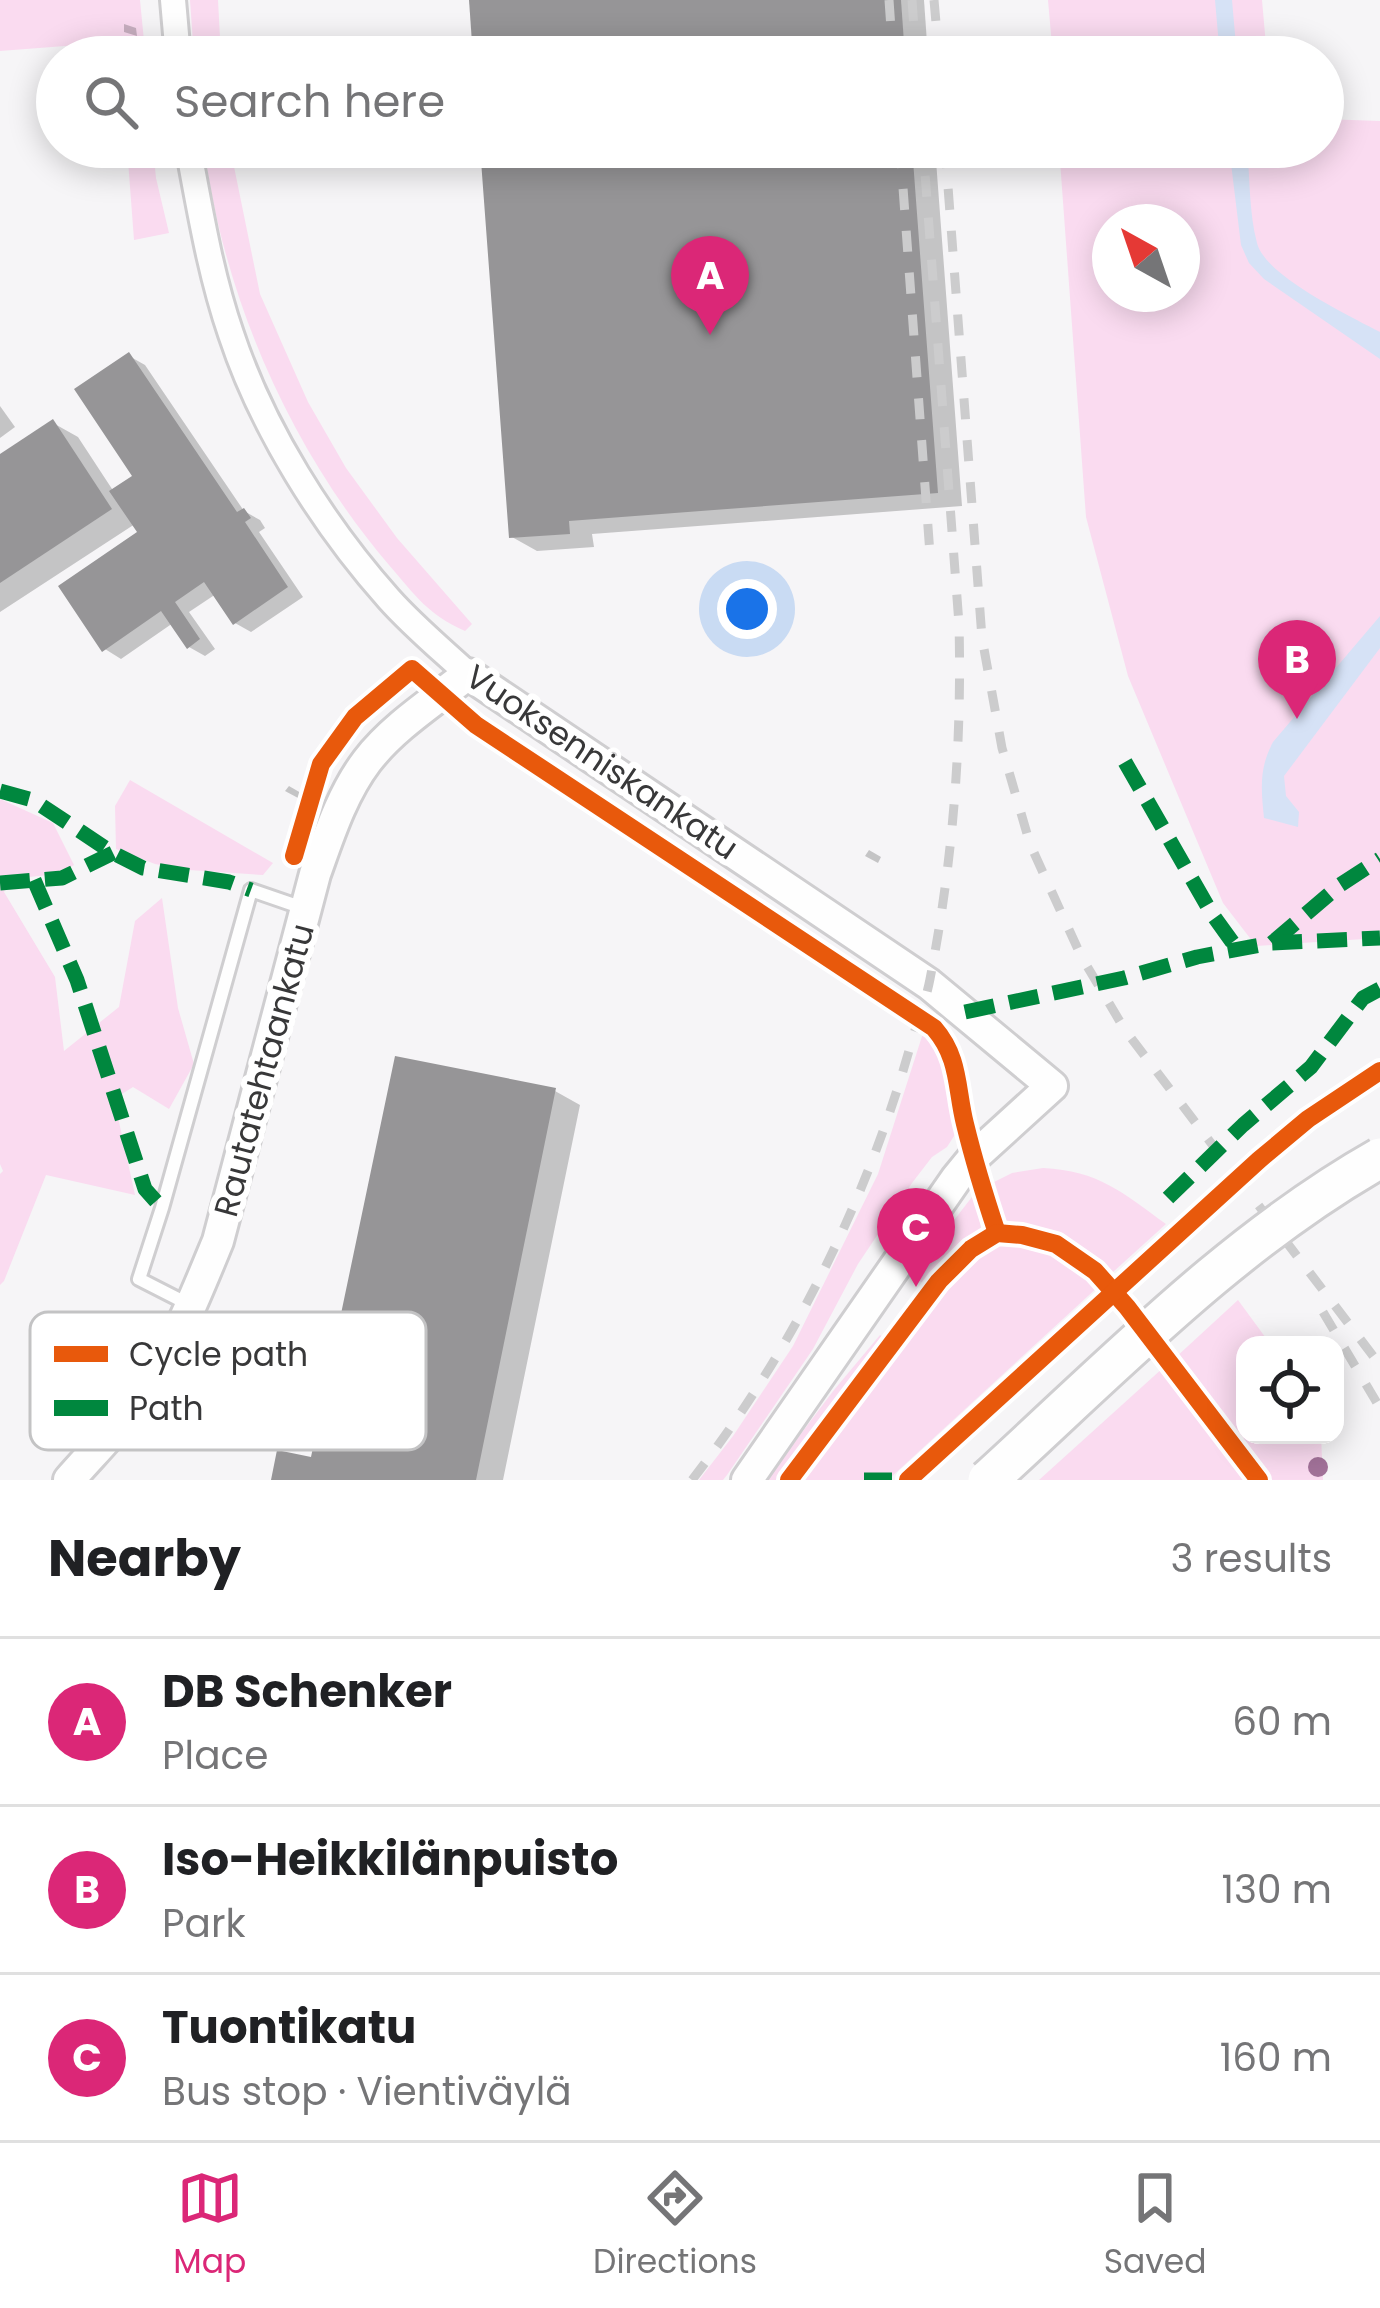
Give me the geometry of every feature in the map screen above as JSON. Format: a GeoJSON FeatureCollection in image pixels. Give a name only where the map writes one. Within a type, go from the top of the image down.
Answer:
{"type":"FeatureCollection","features":[{"type":"Feature","properties":{"kind":"main road"},"geometry":{"type":"LineString","coordinates":[[988,1480],[1236,1257],[1380,1158]]}},
{"type":"Feature","properties":{"kind":"street"},"geometry":{"type":"LineString","coordinates":[[173,0],[176,36]]}},
{"type":"Feature","properties":{"kind":"street","name":"Vuoksenniskankatu"},"geometry":{"type":"LineString","coordinates":[[192,168],[209,256],[232,338],[283,449],[322,514],[392,602],[469,674],[929,984],[1052,1086],[989,1142],[956,1179],[747,1480]]}},
{"type":"Feature","properties":{"kind":"street","name":"Rautatehtaankatu"},"geometry":{"type":"LineString","coordinates":[[188,1312],[218,1241],[332,824],[368,759],[469,674]]}},
{"type":"Feature","properties":{"kind":"street","name":"Rautatehtaankatu"},"geometry":{"type":"LineString","coordinates":[[68,1480],[93,1450]]}},
{"type":"Feature","properties":{"kind":"lane"},"geometry":{"type":"LineString","coordinates":[[191,1306],[139,1279],[250,890],[307,909]]}},
{"type":"Feature","properties":{"kind":"shaded area"},"geometry":{"type":"Polygon","coordinates":[[[0,0],[140,0],[144,36],[36,36],[36,48],[0,51],[0,0]]]}},
{"type":"Feature","properties":{"kind":"shaded area"},"geometry":{"type":"Polygon","coordinates":[[[190,0],[218,0],[220,36],[193,36],[190,0]]]}},
{"type":"Feature","properties":{"kind":"shaded area"},"geometry":{"type":"Polygon","coordinates":[[[1048,0],[1262,0],[1265,36],[1051,36],[1048,0]]]}},
{"type":"Feature","properties":{"kind":"shaded area"},"geometry":{"type":"Polygon","coordinates":[[[1344,120],[1380,121],[1380,938],[1256,946],[1223,903],[1128,676],[1086,517],[1061,168],[1344,168],[1344,120]]]}},
{"type":"Feature","properties":{"kind":"shaded area"},"geometry":{"type":"Polygon","coordinates":[[[129,168],[155,168],[169,233],[134,240],[129,168]]]}},
{"type":"Feature","properties":{"kind":"shaded area"},"geometry":{"type":"Polygon","coordinates":[[[208,168],[234,168],[260,294],[308,402],[346,468],[397,538],[472,624],[465,631],[414,595],[321,472],[292,422],[245,315],[208,168]]]}},
{"type":"Feature","properties":{"kind":"shaded area"},"geometry":{"type":"Polygon","coordinates":[[[130,780],[273,863],[263,875],[189,870],[155,864],[116,849],[115,806],[130,780]]]}},
{"type":"Feature","properties":{"kind":"shaded area"},"geometry":{"type":"Polygon","coordinates":[[[0,799],[53,823],[74,865],[58,874],[10,879],[4,892],[55,977],[64,1051],[119,1007],[135,921],[162,898],[178,1008],[194,1064],[169,1109],[133,1087],[114,1099],[135,1195],[46,1175],[0,1285],[3,1171],[0,799]]]}},
{"type":"Feature","properties":{"kind":"shaded area"},"geometry":{"type":"Polygon","coordinates":[[[924,1030],[947,1064],[956,1133],[912,1183],[858,1264],[813,1349],[727,1475],[723,1480],[699,1480],[793,1346],[878,1174],[924,1030]]]}},
{"type":"Feature","properties":{"kind":"shaded area"},"geometry":{"type":"Polygon","coordinates":[[[1043,1168],[1095,1179],[1166,1224],[1112,1273],[1065,1238],[1038,1229],[1009,1227],[997,1210],[990,1184],[1012,1173],[1043,1168]]]}},
{"type":"Feature","properties":{"kind":"shaded area"},"geometry":{"type":"Polygon","coordinates":[[[972,1197],[982,1234],[930,1280],[918,1280],[944,1233],[972,1197]]]}},
{"type":"Feature","properties":{"kind":"shaded area"},"geometry":{"type":"Polygon","coordinates":[[[1011,1243],[1058,1257],[1100,1285],[888,1480],[797,1480],[964,1266],[988,1248],[1011,1243]]]}},
{"type":"Feature","properties":{"kind":"shaded area"},"geometry":{"type":"Polygon","coordinates":[[[1238,1300],[1264,1336],[1236,1336],[1236,1439],[1175,1358],[1238,1300]]]}},
{"type":"Feature","properties":{"kind":"shaded area"},"geometry":{"type":"Polygon","coordinates":[[[880,1335],[885,1339],[780,1480],[766,1480],[834,1390],[880,1335]]]}},
{"type":"Feature","properties":{"kind":"shaded area"},"geometry":{"type":"Polygon","coordinates":[[[1164,1367],[1250,1480],[1039,1480],[1164,1367]]]}},
{"type":"Feature","properties":{"kind":"shaded area"},"geometry":{"type":"Polygon","coordinates":[[[1240,1444],[1321,1444],[1323,1480],[1267,1480],[1240,1444]]]}},
{"type":"Feature","properties":{"kind":"water"},"geometry":{"type":"Polygon","coordinates":[[[1215,0],[1232,0],[1235,36],[1218,36],[1215,0]]]}},
{"type":"Feature","properties":{"kind":"water"},"geometry":{"type":"Polygon","coordinates":[[[1232,168],[1248,168],[1252,220],[1263,256],[1310,294],[1380,332],[1380,359],[1264,279],[1241,245],[1232,168]]]}},
{"type":"Feature","properties":{"kind":"water"},"geometry":{"type":"Polygon","coordinates":[[[1380,616],[1380,648],[1284,776],[1286,796],[1299,812],[1298,827],[1264,818],[1262,779],[1273,742],[1380,616]]]}},
{"type":"Feature","properties":{"kind":"building"},"geometry":{"type":"Polygon","coordinates":[[[469,0],[901,0],[904,36],[472,36],[469,0]]]}},
{"type":"Feature","properties":{"kind":"building"},"geometry":{"type":"Polygon","coordinates":[[[482,168],[914,168],[938,493],[569,521],[570,534],[509,538],[482,168]]]}},
{"type":"Feature","properties":{"kind":"building"},"geometry":{"type":"Polygon","coordinates":[[[129,352],[237,512],[244,508],[251,518],[245,522],[288,587],[233,625],[204,582],[175,602],[200,639],[187,649],[161,611],[102,652],[58,586],[137,532],[109,491],[132,476],[74,389],[129,352]]]}},
{"type":"Feature","properties":{"kind":"building"},"geometry":{"type":"Polygon","coordinates":[[[53,419],[112,509],[0,583],[0,454],[53,419]]]}},
{"type":"Feature","properties":{"kind":"building"},"geometry":{"type":"Polygon","coordinates":[[[395,1056],[556,1088],[476,1480],[271,1480],[277,1450],[311,1457],[312,1450],[426,1450],[426,1312],[341,1312],[395,1056]]]}},
{"type":"Feature","properties":{"kind":"railway"},"geometry":{"type":"LineString","coordinates":[[889,0],[892,36]]}},
{"type":"Feature","properties":{"kind":"railway"},"geometry":{"type":"LineString","coordinates":[[912,0],[915,36]]}},
{"type":"Feature","properties":{"kind":"railway"},"geometry":{"type":"LineString","coordinates":[[934,0],[937,36]]}},
{"type":"Feature","properties":{"kind":"railway"},"geometry":{"type":"LineString","coordinates":[[902,168],[930,554]]}},
{"type":"Feature","properties":{"kind":"railway"},"geometry":{"type":"LineString","coordinates":[[692,1480],[763,1379],[850,1215],[894,1099],[926,995],[938,935],[954,802],[959,624],[925,168]]}},
{"type":"Feature","properties":{"kind":"railway"},"geometry":{"type":"LineString","coordinates":[[947,168],[982,638],[1002,748],[1030,844],[1081,956],[1125,1030],[1380,1365]]}},
{"type":"Feature","properties":{"kind":"railway"},"geometry":{"type":"LineString","coordinates":[[1323,1312],[1380,1408]]}},
{"type":"Feature","properties":{"kind":"marked path"},"geometry":{"type":"LineString","coordinates":[[1125,762],[1212,914],[1238,950]]}},
{"type":"Feature","properties":{"kind":"marked path"},"geometry":{"type":"LineString","coordinates":[[0,791],[33,800],[143,868],[251,890]]}},
{"type":"Feature","properties":{"kind":"marked path"},"geometry":{"type":"LineString","coordinates":[[0,883],[62,878],[113,853]]}},
{"type":"Feature","properties":{"kind":"marked path"},"geometry":{"type":"LineString","coordinates":[[1272,943],[1340,885],[1380,859]]}},
{"type":"Feature","properties":{"kind":"marked path"},"geometry":{"type":"LineString","coordinates":[[34,880],[77,980],[145,1189],[162,1208]]}},
{"type":"Feature","properties":{"kind":"marked path"},"geometry":{"type":"LineString","coordinates":[[965,1012],[1272,943],[1380,938]]}},
{"type":"Feature","properties":{"kind":"marked path"},"geometry":{"type":"LineString","coordinates":[[1168,1198],[1311,1067],[1363,998],[1380,989]]}},
{"type":"Feature","properties":{"kind":"marked path"},"geometry":{"type":"LineString","coordinates":[[864,1480],[892,1480]]}},
{"type":"Feature","properties":{"kind":"cycle path"},"geometry":{"type":"LineString","coordinates":[[294,856],[321,764],[355,717],[412,669],[476,725],[934,1028],[953,1062],[968,1138],[997,1233]]}},
{"type":"Feature","properties":{"kind":"cycle path"},"geometry":{"type":"LineString","coordinates":[[908,1480],[1259,1160],[1308,1119],[1380,1071]]}},
{"type":"Feature","properties":{"kind":"cycle path"},"geometry":{"type":"LineString","coordinates":[[789,1480],[939,1281],[971,1249],[997,1233],[1056,1244],[1095,1271],[1259,1480]]}},
{"type":"Feature","properties":{"kind":"place","name":"DB Schenker"},"geometry":{"type":"Point","coordinates":[710,335]}},
{"type":"Feature","properties":{"kind":"place","name":"Iso-Heikkilänpuisto"},"geometry":{"type":"Point","coordinates":[1297,719]}},
{"type":"Feature","properties":{"kind":"place","name":"Tuontikatu"},"geometry":{"type":"Point","coordinates":[916,1287]}}]}
